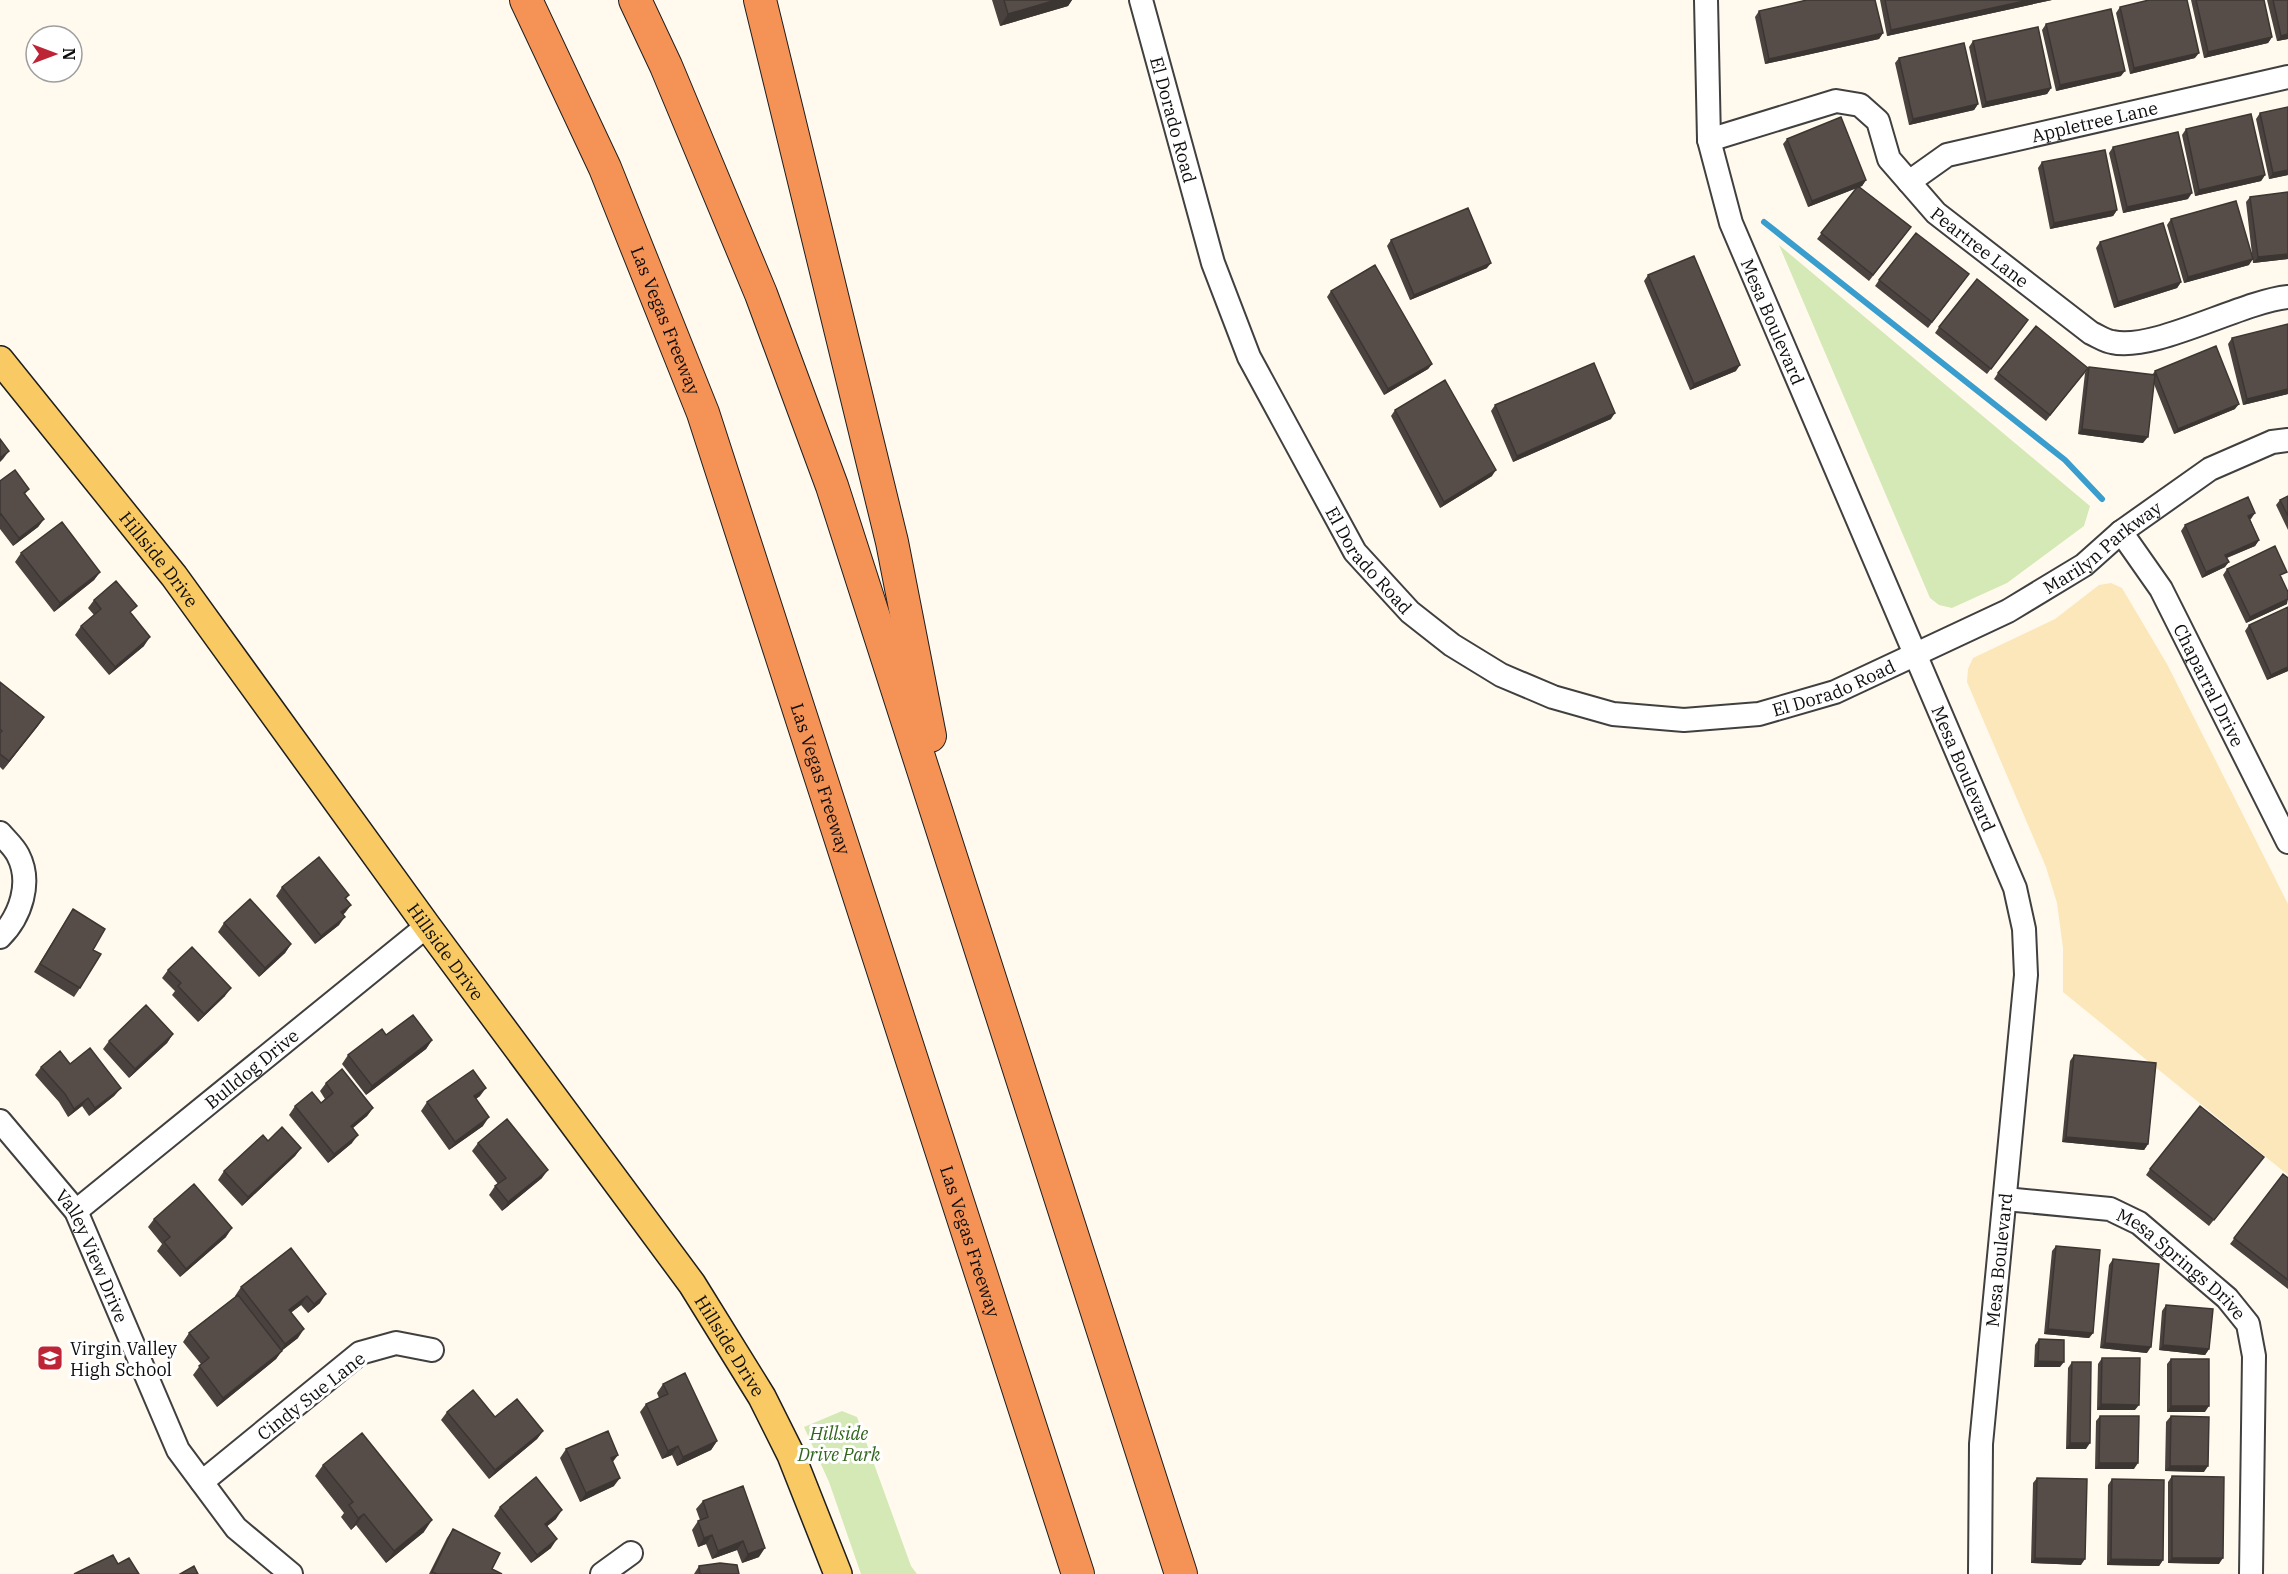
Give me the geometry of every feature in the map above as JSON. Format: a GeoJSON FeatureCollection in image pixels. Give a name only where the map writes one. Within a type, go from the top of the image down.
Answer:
{"type":"FeatureCollection","features":[{"type":"Feature","properties":{"kind":"highway"},"geometry":{"type":"LineString","coordinates":[[520,0],[551,49]]}},
{"type":"Feature","properties":{"kind":"highway","name":"Las Vegas Freeway"},"geometry":{"type":"LineString","coordinates":[[526,0],[605,168],[703,413],[1078,1574]]}},
{"type":"Feature","properties":{"kind":"highway"},"geometry":{"type":"LineString","coordinates":[[635,0],[666,66],[760,294],[828,475],[1181,1574]]}},
{"type":"Feature","properties":{"kind":"highway"},"geometry":{"type":"LineString","coordinates":[[760,0],[892,542],[958,879]]}},
{"type":"Feature","properties":{"kind":"main road","name":"Hillside Drive"},"geometry":{"type":"LineString","coordinates":[[0,360],[174,576],[427,926],[692,1284],[762,1397],[791,1455],[838,1574]]}},
{"type":"Feature","properties":{"kind":"street","name":"El Dorado Road"},"geometry":{"type":"LineString","coordinates":[[1141,0],[1213,263],[1249,357],[1355,552],[1410,612],[1452,645],[1501,675],[1553,697],[1613,714],[1684,720],[1759,714],[1835,692],[1915,654]]}},
{"type":"Feature","properties":{"kind":"street","name":"Mesa Boulevard"},"geometry":{"type":"LineString","coordinates":[[1706,0],[1709,140],[1717,180],[1731,223],[2015,888],[2024,929],[2026,975],[1981,1444],[1980,1574]]}},
{"type":"Feature","properties":{"kind":"street","name":"Appletree Lane"},"geometry":{"type":"LineString","coordinates":[[1910,182],[1947,156],[2288,77]]}},
{"type":"Feature","properties":{"kind":"street","name":"Peartree Lane"},"geometry":{"type":"LineString","coordinates":[[1709,140],[1836,101],[1860,105],[1878,121],[1889,159],[1936,213],[2091,333],[2113,343],[2137,342],[2162,337],[2269,299],[2288,297]]}},
{"type":"Feature","properties":{"kind":"street","name":"Marilyn Parkway"},"geometry":{"type":"LineString","coordinates":[[1915,654],[2008,611],[2084,565],[2121,532],[2210,468],[2272,442],[2288,440]]}},
{"type":"Feature","properties":{"kind":"street","name":"Chaparral Drive"},"geometry":{"type":"LineString","coordinates":[[2121,532],[2161,589],[2288,842]]}},
{"type":"Feature","properties":{"kind":"street"},"geometry":{"type":"LineString","coordinates":[[0,833],[18,854],[25,878],[21,903],[7,930],[0,937]]}},
{"type":"Feature","properties":{"kind":"street","name":"Bulldog Drive"},"geometry":{"type":"LineString","coordinates":[[76,1211],[427,926]]}},
{"type":"Feature","properties":{"kind":"street","name":"Valley View Drive"},"geometry":{"type":"LineString","coordinates":[[0,1121],[76,1211],[178,1450],[236,1528],[291,1574]]}},
{"type":"Feature","properties":{"kind":"street","name":"Mesa Springs Drive"},"geometry":{"type":"LineString","coordinates":[[2005,1199],[2110,1209],[2139,1223],[2227,1298],[2248,1324],[2254,1356],[2251,1574]]}},
{"type":"Feature","properties":{"kind":"street","name":"Cindy Sue Lane"},"geometry":{"type":"LineString","coordinates":[[202,1482],[360,1353],[396,1343],[432,1350]]}},
{"type":"Feature","properties":{"kind":"street"},"geometry":{"type":"LineString","coordinates":[[602,1574],[630,1553]]}},
{"type":"Feature","properties":{"kind":"green space"},"geometry":{"type":"Polygon","coordinates":[[[1779,245],[2090,506],[2084,526],[2007,583],[1952,608],[1939,605],[1930,598],[1779,245]]]}},
{"type":"Feature","properties":{"kind":"green space","name":"Hillside Drive Park"},"geometry":{"type":"Polygon","coordinates":[[[842,1411],[857,1417],[911,1566],[917,1574],[861,1574],[829,1482],[804,1427],[842,1411]]]}},
{"type":"Feature","properties":{"kind":"sand"},"geometry":{"type":"Polygon","coordinates":[[[2111,583],[2122,588],[2167,664],[2288,904],[2288,1175],[2063,992],[2063,948],[2057,903],[2046,867],[1967,682],[1968,669],[1973,658],[2055,619],[2099,585],[2111,583]]]}},
{"type":"Feature","properties":{"kind":"building"},"geometry":{"type":"Polygon","coordinates":[[[1004,0],[1056,0],[1008,14],[1004,0]]]}},
{"type":"Feature","properties":{"kind":"building"},"geometry":{"type":"Polygon","coordinates":[[[1807,0],[1875,0],[1883,33],[1769,59],[1759,11],[1807,0]]]}},
{"type":"Feature","properties":{"kind":"building"},"geometry":{"type":"Polygon","coordinates":[[[1885,0],[2029,0],[1891,30],[1885,0]]]}},
{"type":"Feature","properties":{"kind":"building"},"geometry":{"type":"Polygon","coordinates":[[[2149,0],[2187,0],[2199,53],[2134,68],[2120,7],[2149,0]]]}},
{"type":"Feature","properties":{"kind":"building"},"geometry":{"type":"Polygon","coordinates":[[[2196,0],[2264,0],[2272,37],[2208,52],[2196,0]]]}},
{"type":"Feature","properties":{"kind":"building"},"geometry":{"type":"Polygon","coordinates":[[[2273,0],[2288,0],[2288,34],[2281,36],[2273,0]]]}},
{"type":"Feature","properties":{"kind":"building"},"geometry":{"type":"Polygon","coordinates":[[[2111,9],[2125,71],[2060,85],[2046,24],[2111,9]]]}},
{"type":"Feature","properties":{"kind":"building"},"geometry":{"type":"Polygon","coordinates":[[[2038,27],[2051,88],[1986,102],[1973,41],[2038,27]]]}},
{"type":"Feature","properties":{"kind":"building"},"geometry":{"type":"Polygon","coordinates":[[[1964,43],[1978,104],[1913,119],[1899,58],[1964,43]]]}},
{"type":"Feature","properties":{"kind":"building"},"geometry":{"type":"Polygon","coordinates":[[[2288,107],[2288,170],[2273,173],[2260,113],[2288,107]]]}},
{"type":"Feature","properties":{"kind":"building"},"geometry":{"type":"Polygon","coordinates":[[[2251,114],[2265,175],[2199,190],[2186,129],[2251,114]]]}},
{"type":"Feature","properties":{"kind":"building"},"geometry":{"type":"Polygon","coordinates":[[[1841,117],[1866,180],[1812,201],[1787,139],[1841,117]]]}},
{"type":"Feature","properties":{"kind":"building"},"geometry":{"type":"Polygon","coordinates":[[[2178,132],[2192,193],[2127,207],[2113,147],[2178,132]]]}},
{"type":"Feature","properties":{"kind":"building"},"geometry":{"type":"Polygon","coordinates":[[[2105,150],[2117,210],[2054,223],[2042,162],[2105,150]]]}},
{"type":"Feature","properties":{"kind":"building"},"geometry":{"type":"Polygon","coordinates":[[[1858,186],[1911,227],[1873,275],[1821,233],[1858,186]]]}},
{"type":"Feature","properties":{"kind":"building"},"geometry":{"type":"Polygon","coordinates":[[[2288,192],[2288,254],[2258,257],[2250,197],[2288,192]]]}},
{"type":"Feature","properties":{"kind":"building"},"geometry":{"type":"Polygon","coordinates":[[[2236,201],[2253,259],[2188,277],[2171,219],[2236,201]]]}},
{"type":"Feature","properties":{"kind":"building"},"geometry":{"type":"Polygon","coordinates":[[[1468,208],[1491,263],[1414,295],[1391,240],[1468,208]]]}},
{"type":"Feature","properties":{"kind":"building"},"geometry":{"type":"Polygon","coordinates":[[[2163,223],[2181,282],[2118,302],[2100,242],[2163,223]]]}},
{"type":"Feature","properties":{"kind":"building"},"geometry":{"type":"Polygon","coordinates":[[[1916,233],[1969,274],[1932,322],[1879,280],[1916,233]]]}},
{"type":"Feature","properties":{"kind":"building"},"geometry":{"type":"Polygon","coordinates":[[[1694,256],[1740,365],[1694,384],[1648,275],[1694,256]]]}},
{"type":"Feature","properties":{"kind":"building"},"geometry":{"type":"Polygon","coordinates":[[[1375,265],[1432,364],[1388,389],[1331,291],[1375,265]]]}},
{"type":"Feature","properties":{"kind":"building"},"geometry":{"type":"Polygon","coordinates":[[[1977,279],[2028,320],[1991,369],[1939,327],[1977,279]]]}},
{"type":"Feature","properties":{"kind":"building"},"geometry":{"type":"Polygon","coordinates":[[[2288,324],[2288,389],[2247,399],[2232,338],[2288,324]]]}},
{"type":"Feature","properties":{"kind":"building"},"geometry":{"type":"Polygon","coordinates":[[[2036,326],[2088,368],[2050,415],[1998,373],[2036,326]]]}},
{"type":"Feature","properties":{"kind":"building"},"geometry":{"type":"Polygon","coordinates":[[[2216,346],[2239,404],[2178,429],[2155,371],[2216,346]]]}},
{"type":"Feature","properties":{"kind":"building"},"geometry":{"type":"Polygon","coordinates":[[[1594,363],[1615,413],[1517,456],[1495,405],[1594,363]]]}},
{"type":"Feature","properties":{"kind":"building"},"geometry":{"type":"Polygon","coordinates":[[[2089,367],[2155,375],[2148,437],[2082,429],[2089,367]]]}},
{"type":"Feature","properties":{"kind":"building"},"geometry":{"type":"Polygon","coordinates":[[[1445,380],[1496,470],[1444,502],[1395,410],[1445,380]]]}},
{"type":"Feature","properties":{"kind":"building"},"geometry":{"type":"Polygon","coordinates":[[[0,439],[9,451],[0,458],[0,439]]]}},
{"type":"Feature","properties":{"kind":"building"},"geometry":{"type":"Polygon","coordinates":[[[15,470],[29,489],[24,493],[44,519],[19,538],[0,515],[0,481],[15,470]]]}},
{"type":"Feature","properties":{"kind":"building"},"geometry":{"type":"Polygon","coordinates":[[[2288,496],[2288,516],[2280,500],[2288,496]]]}},
{"type":"Feature","properties":{"kind":"building"},"geometry":{"type":"Polygon","coordinates":[[[2248,497],[2255,513],[2248,516],[2259,540],[2225,555],[2229,562],[2206,572],[2185,525],[2248,497]]]}},
{"type":"Feature","properties":{"kind":"building"},"geometry":{"type":"Polygon","coordinates":[[[62,522],[100,572],[60,603],[21,553],[62,522]]]}},
{"type":"Feature","properties":{"kind":"building"},"geometry":{"type":"Polygon","coordinates":[[[2275,546],[2287,572],[2280,575],[2288,592],[2288,599],[2250,617],[2227,569],[2275,546]]]}},
{"type":"Feature","properties":{"kind":"building"},"geometry":{"type":"Polygon","coordinates":[[[116,581],[137,606],[130,612],[150,637],[115,667],[81,626],[101,609],[94,600],[116,581]]]}},
{"type":"Feature","properties":{"kind":"building"},"geometry":{"type":"Polygon","coordinates":[[[2288,607],[2288,667],[2271,675],[2249,625],[2288,607]]]}},
{"type":"Feature","properties":{"kind":"building"},"geometry":{"type":"Polygon","coordinates":[[[0,682],[44,717],[9,761],[0,754],[0,733],[2,731],[0,729],[0,682]]]}},
{"type":"Feature","properties":{"kind":"building"},"geometry":{"type":"Polygon","coordinates":[[[319,857],[349,895],[345,898],[351,905],[341,912],[345,917],[321,936],[282,887],[319,857]]]}},
{"type":"Feature","properties":{"kind":"building"},"geometry":{"type":"Polygon","coordinates":[[[250,899],[291,944],[265,968],[224,923],[250,899]]]}},
{"type":"Feature","properties":{"kind":"building"},"geometry":{"type":"Polygon","coordinates":[[[73,909],[105,929],[93,950],[101,954],[80,988],[40,964],[73,909]]]}},
{"type":"Feature","properties":{"kind":"building"},"geometry":{"type":"Polygon","coordinates":[[[192,947],[231,988],[204,1014],[178,986],[181,983],[168,970],[192,947]]]}},
{"type":"Feature","properties":{"kind":"building"},"geometry":{"type":"Polygon","coordinates":[[[146,1005],[173,1034],[135,1069],[109,1041],[146,1005]]]}},
{"type":"Feature","properties":{"kind":"building"},"geometry":{"type":"Polygon","coordinates":[[[413,1015],[432,1040],[372,1086],[348,1055],[382,1029],[386,1035],[413,1015]]]}},
{"type":"Feature","properties":{"kind":"building"},"geometry":{"type":"Polygon","coordinates":[[[90,1048],[121,1088],[95,1108],[88,1098],[74,1109],[65,1094],[41,1067],[60,1051],[70,1064],[90,1048]]]}},
{"type":"Feature","properties":{"kind":"building"},"geometry":{"type":"Polygon","coordinates":[[[2074,1055],[2156,1063],[2148,1144],[2066,1137],[2074,1055]]]}},
{"type":"Feature","properties":{"kind":"building"},"geometry":{"type":"Polygon","coordinates":[[[342,1069],[373,1108],[351,1126],[358,1135],[334,1154],[295,1106],[312,1092],[321,1103],[333,1093],[326,1083],[342,1069]]]}},
{"type":"Feature","properties":{"kind":"building"},"geometry":{"type":"Polygon","coordinates":[[[473,1070],[486,1088],[474,1096],[489,1117],[455,1142],[427,1102],[473,1070]]]}},
{"type":"Feature","properties":{"kind":"building"},"geometry":{"type":"Polygon","coordinates":[[[2200,1106],[2264,1157],[2214,1220],[2150,1169],[2200,1106]]]}},
{"type":"Feature","properties":{"kind":"building"},"geometry":{"type":"Polygon","coordinates":[[[507,1119],[548,1170],[508,1202],[495,1186],[506,1178],[478,1143],[507,1119]]]}},
{"type":"Feature","properties":{"kind":"building"},"geometry":{"type":"Polygon","coordinates":[[[282,1127],[301,1148],[248,1197],[224,1171],[263,1135],[268,1141],[282,1127]]]}},
{"type":"Feature","properties":{"kind":"building"},"geometry":{"type":"Polygon","coordinates":[[[2283,1174],[2288,1178],[2288,1280],[2234,1238],[2283,1174]]]}},
{"type":"Feature","properties":{"kind":"building"},"geometry":{"type":"Polygon","coordinates":[[[194,1184],[232,1228],[186,1269],[164,1242],[170,1237],[154,1219],[194,1184]]]}},
{"type":"Feature","properties":{"kind":"building"},"geometry":{"type":"Polygon","coordinates":[[[2056,1246],[2100,1250],[2093,1333],[2048,1329],[2056,1246]]]}},
{"type":"Feature","properties":{"kind":"building"},"geometry":{"type":"Polygon","coordinates":[[[291,1248],[326,1294],[314,1304],[307,1296],[289,1310],[304,1329],[285,1344],[241,1287],[291,1248]]]}},
{"type":"Feature","properties":{"kind":"building"},"geometry":{"type":"Polygon","coordinates":[[[2113,1259],[2159,1264],[2151,1347],[2105,1343],[2113,1259]]]}},
{"type":"Feature","properties":{"kind":"building"},"geometry":{"type":"Polygon","coordinates":[[[238,1295],[282,1351],[223,1398],[199,1366],[209,1358],[189,1333],[238,1295]]]}},
{"type":"Feature","properties":{"kind":"building"},"geometry":{"type":"Polygon","coordinates":[[[2166,1305],[2213,1309],[2209,1349],[2163,1345],[2166,1305]]]}},
{"type":"Feature","properties":{"kind":"building"},"geometry":{"type":"Polygon","coordinates":[[[2039,1339],[2064,1340],[2064,1362],[2038,1361],[2039,1339]]]}},
{"type":"Feature","properties":{"kind":"building"},"geometry":{"type":"Polygon","coordinates":[[[2102,1358],[2140,1358],[2139,1405],[2101,1404],[2102,1358]]]}},
{"type":"Feature","properties":{"kind":"building"},"geometry":{"type":"Polygon","coordinates":[[[2171,1359],[2209,1359],[2209,1406],[2171,1406],[2171,1359]]]}},
{"type":"Feature","properties":{"kind":"building"},"geometry":{"type":"Polygon","coordinates":[[[2072,1362],[2091,1362],[2090,1443],[2070,1443],[2072,1362]]]}},
{"type":"Feature","properties":{"kind":"building"},"geometry":{"type":"Polygon","coordinates":[[[685,1373],[717,1441],[683,1457],[678,1446],[668,1451],[646,1404],[668,1394],[663,1384],[685,1373]]]}},
{"type":"Feature","properties":{"kind":"building"},"geometry":{"type":"Polygon","coordinates":[[[473,1390],[495,1417],[517,1399],[543,1431],[495,1470],[447,1412],[473,1390]]]}},
{"type":"Feature","properties":{"kind":"building"},"geometry":{"type":"Polygon","coordinates":[[[2100,1416],[2139,1416],[2138,1463],[2099,1463],[2100,1416]]]}},
{"type":"Feature","properties":{"kind":"building"},"geometry":{"type":"Polygon","coordinates":[[[2171,1416],[2209,1417],[2208,1466],[2170,1466],[2171,1416]]]}},
{"type":"Feature","properties":{"kind":"building"},"geometry":{"type":"Polygon","coordinates":[[[608,1431],[618,1455],[611,1458],[620,1478],[586,1493],[566,1449],[608,1431]]]}},
{"type":"Feature","properties":{"kind":"building"},"geometry":{"type":"Polygon","coordinates":[[[362,1433],[432,1520],[394,1551],[364,1514],[358,1518],[349,1505],[353,1502],[323,1465],[362,1433]]]}},
{"type":"Feature","properties":{"kind":"building"},"geometry":{"type":"Polygon","coordinates":[[[2172,1476],[2224,1477],[2223,1558],[2172,1558],[2172,1476]]]}},
{"type":"Feature","properties":{"kind":"building"},"geometry":{"type":"Polygon","coordinates":[[[536,1477],[562,1510],[545,1524],[557,1539],[537,1555],[500,1507],[536,1477]]]}},
{"type":"Feature","properties":{"kind":"building"},"geometry":{"type":"Polygon","coordinates":[[[2037,1478],[2087,1479],[2085,1559],[2035,1558],[2037,1478]]]}},
{"type":"Feature","properties":{"kind":"building"},"geometry":{"type":"Polygon","coordinates":[[[2112,1479],[2164,1480],[2163,1560],[2111,1559],[2112,1479]]]}},
{"type":"Feature","properties":{"kind":"building"},"geometry":{"type":"Polygon","coordinates":[[[743,1486],[765,1548],[748,1554],[743,1541],[718,1551],[712,1535],[704,1538],[698,1521],[708,1517],[703,1501],[743,1486]]]}},
{"type":"Feature","properties":{"kind":"building"},"geometry":{"type":"Polygon","coordinates":[[[453,1529],[500,1553],[492,1569],[502,1574],[437,1574],[432,1572],[453,1529]]]}},
{"type":"Feature","properties":{"kind":"building"},"geometry":{"type":"Polygon","coordinates":[[[113,1555],[118,1564],[129,1558],[139,1574],[74,1574],[113,1555]]]}},
{"type":"Feature","properties":{"kind":"building"},"geometry":{"type":"Polygon","coordinates":[[[720,1563],[737,1565],[739,1574],[700,1574],[699,1566],[720,1563]]]}},
{"type":"Feature","properties":{"kind":"building"},"geometry":{"type":"Polygon","coordinates":[[[194,1566],[198,1574],[180,1574],[194,1566]]]}},
{"type":"Feature","properties":{"kind":"waterway"},"geometry":{"type":"LineString","coordinates":[[1764,222],[2065,460],[2102,499]]}},
{"type":"Feature","properties":{"kind":"place","name":"Virgin Valley High School"},"geometry":{"type":"Point","coordinates":[50,1358]}}]}
